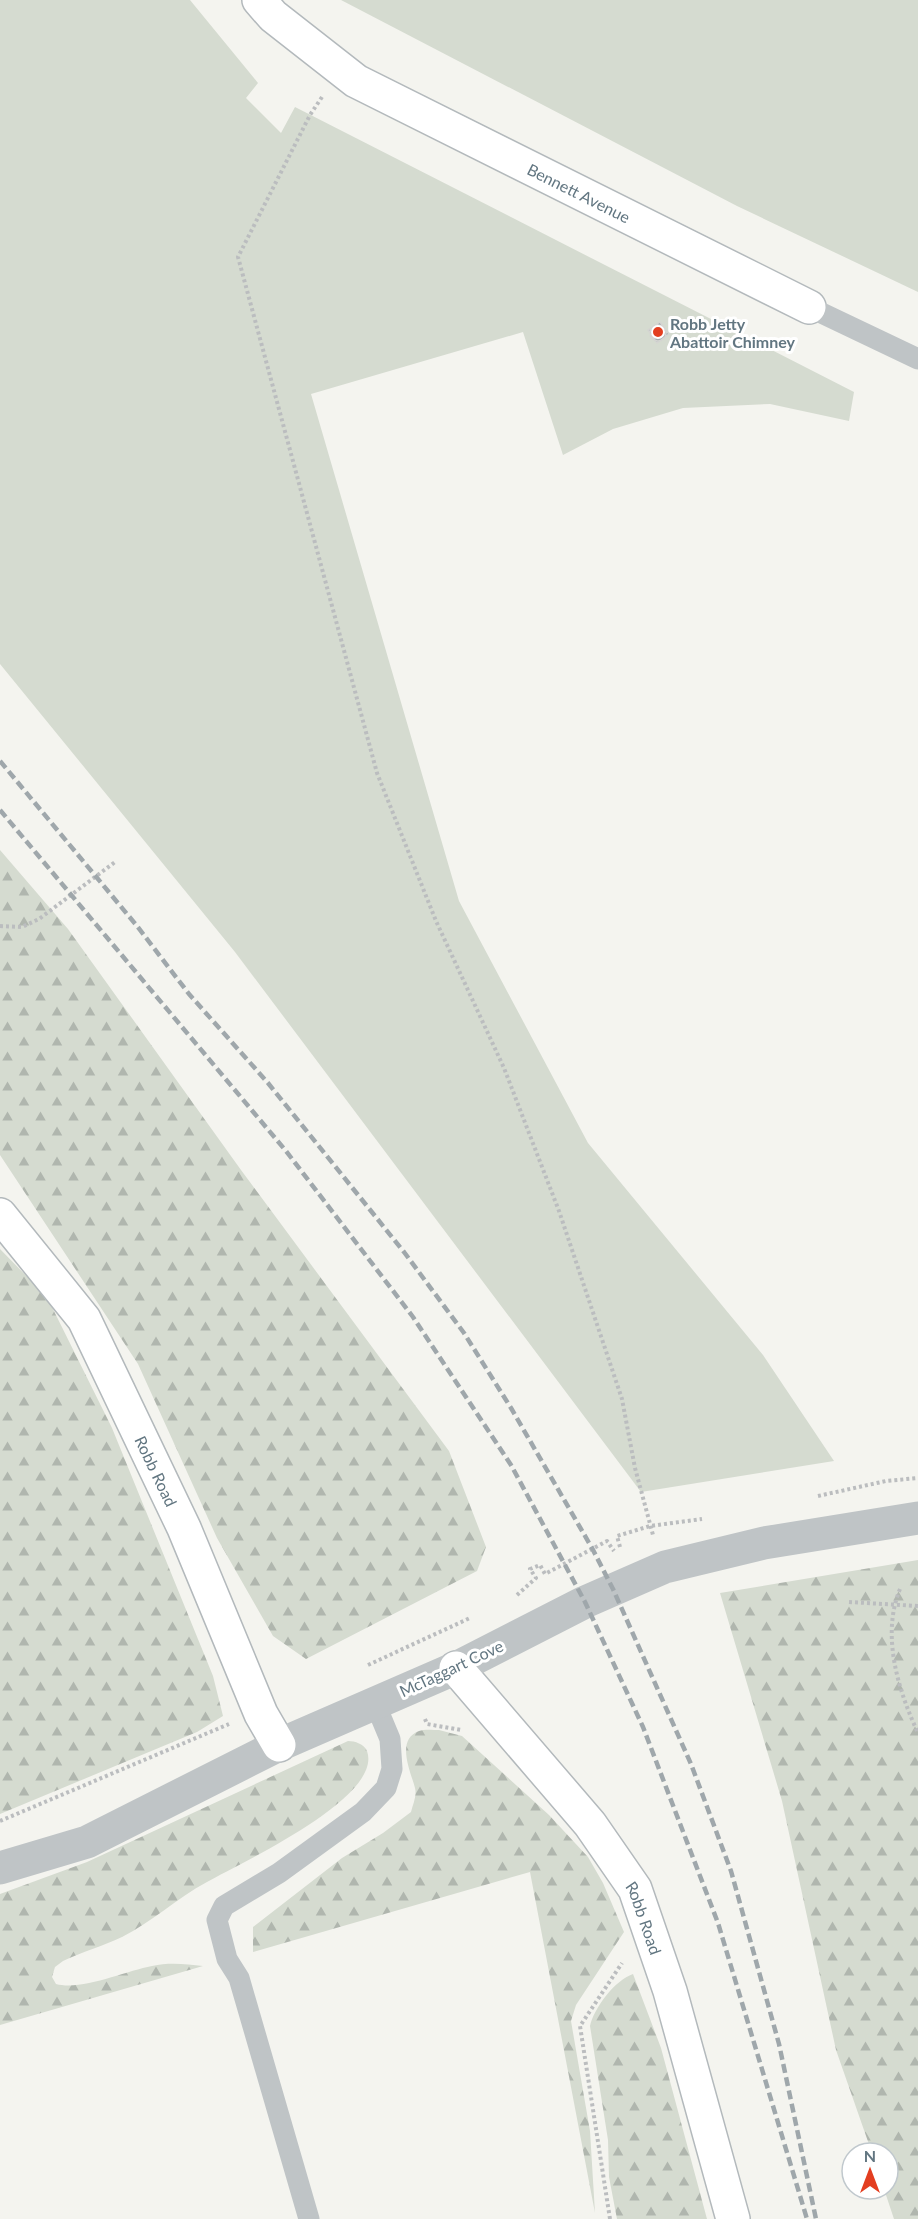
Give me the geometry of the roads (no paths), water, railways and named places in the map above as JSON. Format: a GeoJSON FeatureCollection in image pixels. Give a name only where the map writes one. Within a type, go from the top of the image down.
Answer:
{"type":"FeatureCollection","features":[{"type":"Feature","properties":{"kind":"street","name":"Bennett Avenue"},"geometry":{"type":"LineString","coordinates":[[259,0],[273,16],[356,81],[809,308]]}},
{"type":"Feature","properties":{"kind":"street","name":"Robb Road"},"geometry":{"type":"LineString","coordinates":[[0,1215],[84,1319],[184,1528],[261,1714],[279,1745]]}},
{"type":"Feature","properties":{"kind":"street","name":"McTaggart Cove"},"geometry":{"type":"LineString","coordinates":[[0,1868],[87,1842],[279,1745],[456,1668],[585,1602],[664,1567],[764,1543],[918,1518]]}},
{"type":"Feature","properties":{"kind":"street","name":"Robb Road"},"geometry":{"type":"LineString","coordinates":[[456,1668],[590,1824],[634,1889],[655,1942],[733,2219]]}},
{"type":"Feature","properties":{"kind":"lane","name":"Bennett Avenue"},"geometry":{"type":"LineString","coordinates":[[809,308],[918,359]]}},
{"type":"Feature","properties":{"kind":"lane"},"geometry":{"type":"LineString","coordinates":[[309,2219],[238,1978],[227,1959],[217,1920],[224,1906],[279,1873],[363,1812],[386,1788],[392,1769],[390,1739],[375,1703]]}},
{"type":"Feature","properties":{"kind":"railway"},"geometry":{"type":"LineString","coordinates":[[0,761],[137,926],[189,994],[268,1083],[404,1252],[464,1333],[511,1408],[592,1548],[613,1589],[691,1764],[731,1871],[779,2044],[816,2219]]}},
{"type":"Feature","properties":{"kind":"railway"},"geometry":{"type":"LineString","coordinates":[[0,810],[286,1151],[413,1317],[511,1465],[585,1602],[643,1727],[718,1923],[807,2219]]}},
{"type":"Feature","properties":{"kind":"place","name":"Robb Jetty Abattoir Chimney"},"geometry":{"type":"Point","coordinates":[658,332]}}]}
